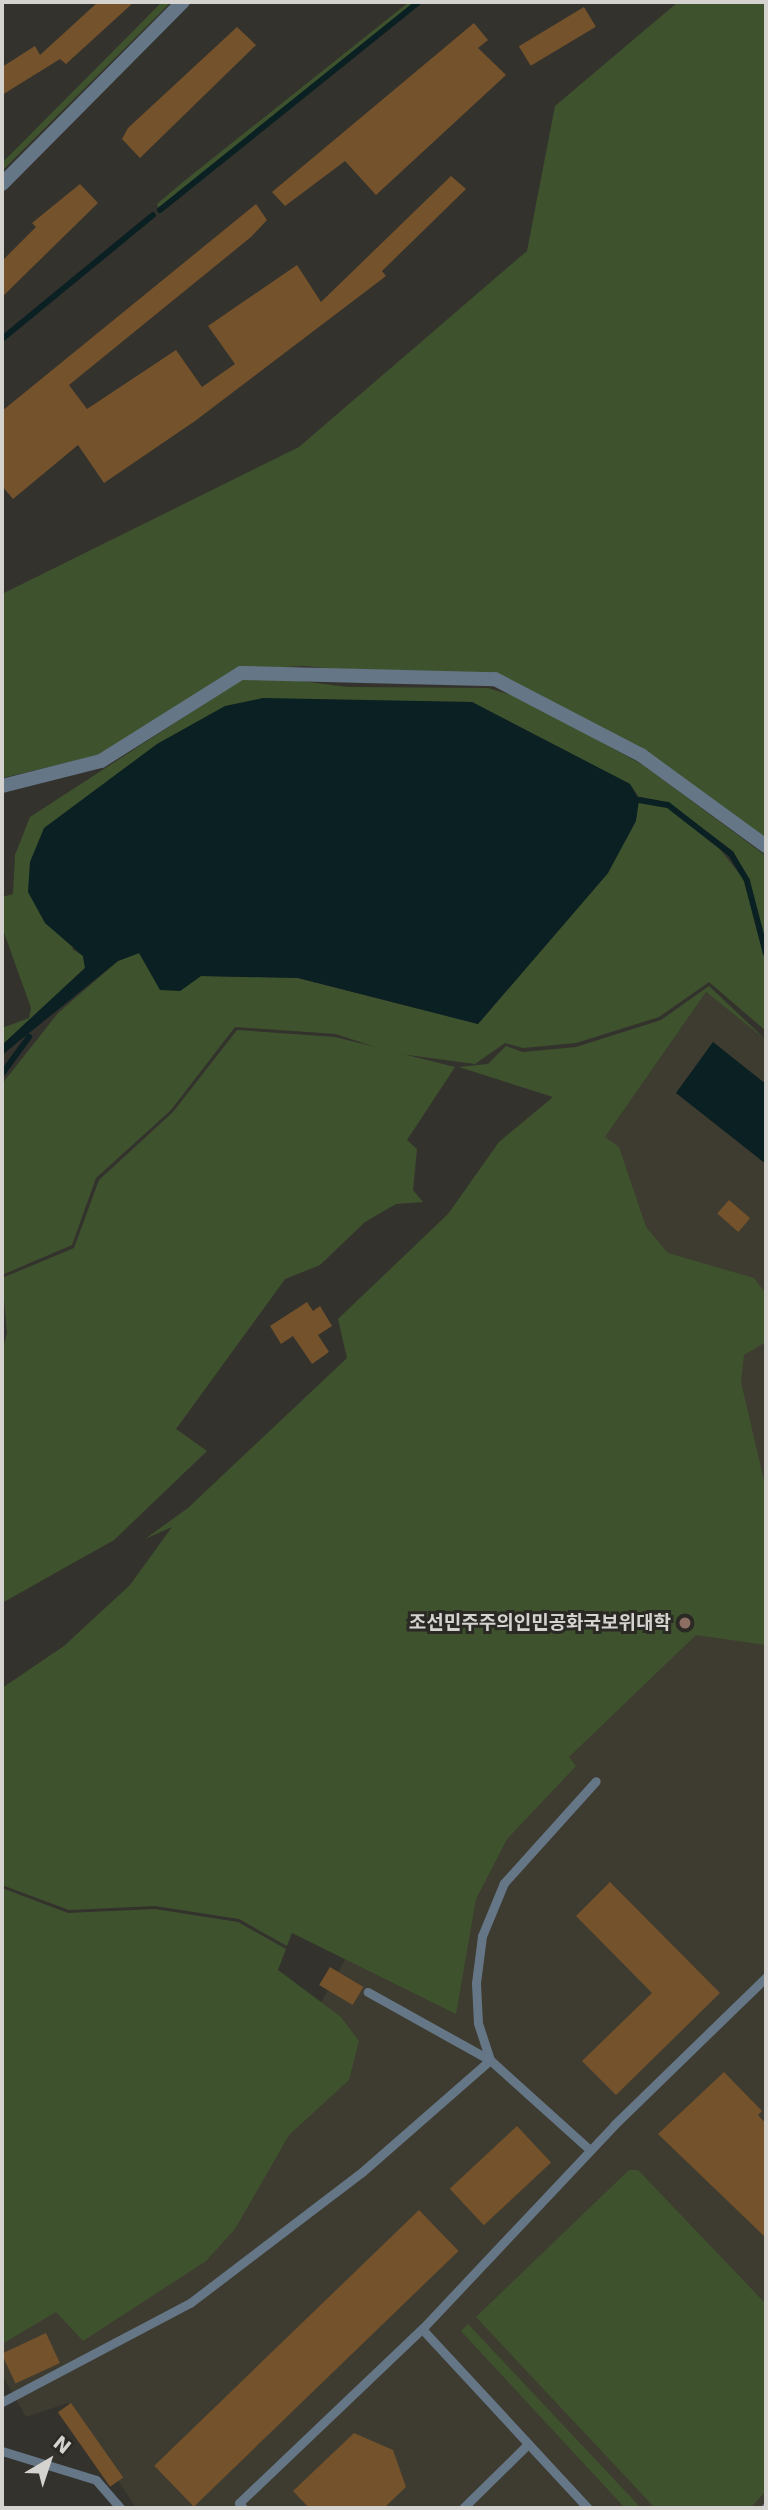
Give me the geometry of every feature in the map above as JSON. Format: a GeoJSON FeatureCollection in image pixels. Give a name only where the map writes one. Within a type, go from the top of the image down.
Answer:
{"type":"FeatureCollection","features":[{"type":"Feature","properties":{"kind":"street"},"geometry":{"type":"LineString","coordinates":[[2,184],[183,2]]}},
{"type":"Feature","properties":{"kind":"street"},"geometry":{"type":"LineString","coordinates":[[2,786],[101,761],[241,673],[495,679],[641,755],[766,846]]}},
{"type":"Feature","properties":{"kind":"lane"},"geometry":{"type":"LineString","coordinates":[[490,2060],[478,2023],[476,1983],[488,1916],[511,1872],[596,1781]]}},
{"type":"Feature","properties":{"kind":"lane"},"geometry":{"type":"LineString","coordinates":[[243,2508],[239,2503],[422,2329],[590,2150],[766,1977]]}},
{"type":"Feature","properties":{"kind":"lane"},"geometry":{"type":"LineString","coordinates":[[368,1992],[490,2060],[590,2150]]}},
{"type":"Feature","properties":{"kind":"lane"},"geometry":{"type":"LineString","coordinates":[[2,2402],[190,2303],[362,2172],[490,2060]]}},
{"type":"Feature","properties":{"kind":"lane"},"geometry":{"type":"LineString","coordinates":[[422,2329],[526,2446],[588,2508]]}},
{"type":"Feature","properties":{"kind":"lane"},"geometry":{"type":"LineString","coordinates":[[463,2508],[526,2446]]}},
{"type":"Feature","properties":{"kind":"lane"},"geometry":{"type":"LineString","coordinates":[[2,2451],[96,2480],[120,2508]]}},
{"type":"Feature","properties":{"kind":"shaded area","name":"조선민주주의인민공화국보위대학"},"geometry":{"type":"Polygon","coordinates":[[[706,992],[766,1040],[766,2508],[136,2508],[68,2403],[26,2417],[2,2375],[2,2286],[218,2185],[449,1775],[605,1137],[706,992]]]}},
{"type":"Feature","properties":{"kind":"green space"},"geometry":{"type":"Polygon","coordinates":[[[162,2],[171,2],[2,171],[2,163],[162,2]]]}},
{"type":"Feature","properties":{"kind":"green space"},"geometry":{"type":"Polygon","coordinates":[[[409,2],[417,2],[159,209],[157,204],[183,182],[409,2]]]}},
{"type":"Feature","properties":{"kind":"green space"},"geometry":{"type":"Polygon","coordinates":[[[678,2],[766,2],[766,839],[523,686],[304,666],[241,669],[103,754],[2,778],[2,594],[299,447],[527,251],[555,106],[678,2]]]}},
{"type":"Feature","properties":{"kind":"green space"},"geometry":{"type":"Polygon","coordinates":[[[271,677],[347,687],[488,688],[521,698],[643,765],[766,856],[766,947],[749,880],[733,851],[669,803],[639,797],[630,784],[472,702],[311,701],[72,949],[83,956],[85,968],[2,1045],[2,1028],[29,1018],[31,1008],[2,927],[2,897],[13,894],[15,855],[30,817],[241,680],[271,677]]]}},
{"type":"Feature","properties":{"kind":"green space"},"geometry":{"type":"Polygon","coordinates":[[[639,801],[668,807],[703,828],[746,882],[766,959],[766,1031],[709,982],[659,1017],[576,1043],[523,1048],[505,1043],[475,1064],[393,1053],[336,1034],[235,1027],[171,1110],[96,1178],[72,1245],[2,1275],[2,1084],[58,1013],[118,961],[139,953],[154,976],[180,991],[201,976],[298,978],[478,1024],[608,873],[639,801]]]}},
{"type":"Feature","properties":{"kind":"green space"},"geometry":{"type":"Polygon","coordinates":[[[709,986],[766,1040],[706,992],[605,1137],[619,1147],[646,1227],[668,1253],[754,1278],[766,1294],[764,1343],[744,1355],[741,1382],[766,1489],[766,1645],[696,1635],[569,1757],[576,1766],[507,1839],[476,1899],[456,2014],[292,1933],[287,1946],[239,1919],[155,1906],[69,1910],[2,1885],[2,1688],[64,1646],[130,1585],[172,1527],[145,1539],[188,1508],[347,1358],[338,1319],[448,1214],[499,1142],[553,1097],[459,1067],[488,1064],[506,1046],[523,1052],[576,1047],[661,1020],[709,986]]]}},
{"type":"Feature","properties":{"kind":"green space"},"geometry":{"type":"Polygon","coordinates":[[[237,1030],[335,1037],[455,1067],[407,1140],[417,1149],[413,1190],[423,1202],[396,1204],[365,1222],[320,1265],[285,1279],[176,1429],[207,1451],[114,1540],[2,1603],[2,1351],[7,1333],[2,1278],[74,1248],[99,1180],[173,1112],[237,1030]]]}},
{"type":"Feature","properties":{"kind":"green space"},"geometry":{"type":"Polygon","coordinates":[[[2,1888],[68,1913],[155,1909],[238,1922],[286,1949],[278,1970],[341,2017],[359,2041],[349,2080],[289,2135],[235,2229],[206,2261],[83,2341],[56,2312],[2,2344],[2,1888]]]}},
{"type":"Feature","properties":{"kind":"green space"},"geometry":{"type":"Polygon","coordinates":[[[629,2170],[638,2170],[766,2304],[766,2491],[750,2508],[655,2508],[476,2317],[629,2170]]]}},
{"type":"Feature","properties":{"kind":"green space"},"geometry":{"type":"Polygon","coordinates":[[[468,2324],[641,2508],[625,2508],[461,2331],[468,2324]]]}},
{"type":"Feature","properties":{"kind":"water"},"geometry":{"type":"Polygon","coordinates":[[[263,698],[472,702],[630,784],[639,800],[636,821],[608,873],[478,1024],[298,978],[201,976],[180,991],[160,990],[139,953],[118,961],[2,1055],[2,1045],[85,968],[83,956],[45,923],[28,892],[30,862],[44,828],[157,744],[225,706],[263,698]]]}},
{"type":"Feature","properties":{"kind":"water"},"geometry":{"type":"Polygon","coordinates":[[[713,1042],[766,1084],[766,1164],[676,1093],[713,1042]]]}},
{"type":"Feature","properties":{"kind":"building"},"geometry":{"type":"Polygon","coordinates":[[[98,2],[134,2],[66,64],[60,59],[2,95],[2,67],[35,46],[40,55],[98,2]]]}},
{"type":"Feature","properties":{"kind":"building"},"geometry":{"type":"Polygon","coordinates":[[[584,7],[596,27],[531,66],[519,46],[584,7]]]}},
{"type":"Feature","properties":{"kind":"building"},"geometry":{"type":"Polygon","coordinates":[[[474,23],[488,40],[478,48],[506,75],[376,195],[345,161],[285,206],[272,192],[474,23]]]}},
{"type":"Feature","properties":{"kind":"building"},"geometry":{"type":"Polygon","coordinates":[[[237,27],[256,45],[140,158],[122,139],[128,128],[237,27]]]}},
{"type":"Feature","properties":{"kind":"building"},"geometry":{"type":"Polygon","coordinates":[[[451,176],[466,189],[382,271],[386,276],[195,421],[104,483],[78,445],[13,499],[2,486],[2,411],[256,204],[267,220],[251,237],[69,385],[87,409],[176,350],[202,387],[235,364],[208,326],[297,265],[321,302],[451,176]]]}},
{"type":"Feature","properties":{"kind":"building"},"geometry":{"type":"Polygon","coordinates":[[[80,184],[98,203],[2,297],[2,261],[36,227],[32,223],[80,184]]]}},
{"type":"Feature","properties":{"kind":"building"},"geometry":{"type":"Polygon","coordinates":[[[729,1200],[750,1218],[738,1232],[717,1214],[729,1200]]]}},
{"type":"Feature","properties":{"kind":"building"},"geometry":{"type":"Polygon","coordinates":[[[307,1302],[313,1311],[320,1306],[332,1326],[318,1335],[329,1352],[312,1364],[293,1336],[281,1344],[270,1326],[307,1302]]]}},
{"type":"Feature","properties":{"kind":"building"},"geometry":{"type":"Polygon","coordinates":[[[610,1882],[720,1993],[616,2095],[582,2061],[652,1993],[576,1916],[610,1882]]]}},
{"type":"Feature","properties":{"kind":"building"},"geometry":{"type":"Polygon","coordinates":[[[330,1967],[363,1987],[353,2005],[319,1985],[330,1967]]]}},
{"type":"Feature","properties":{"kind":"building"},"geometry":{"type":"Polygon","coordinates":[[[724,2072],[762,2111],[758,2115],[766,2124],[766,2238],[658,2134],[724,2072]]]}},
{"type":"Feature","properties":{"kind":"building"},"geometry":{"type":"Polygon","coordinates":[[[517,2126],[551,2163],[484,2225],[450,2189],[517,2126]]]}},
{"type":"Feature","properties":{"kind":"building"},"geometry":{"type":"Polygon","coordinates":[[[419,2210],[459,2251],[194,2507],[154,2466],[419,2210]]]}},
{"type":"Feature","properties":{"kind":"building"},"geometry":{"type":"Polygon","coordinates":[[[46,2333],[60,2363],[16,2384],[2,2354],[46,2333]]]}},
{"type":"Feature","properties":{"kind":"building"},"geometry":{"type":"Polygon","coordinates":[[[71,2403],[123,2478],[110,2487],[58,2412],[71,2403]]]}},
{"type":"Feature","properties":{"kind":"building"},"geometry":{"type":"Polygon","coordinates":[[[354,2433],[393,2450],[406,2487],[384,2508],[309,2508],[293,2491],[354,2433]]]}},
{"type":"Feature","properties":{"kind":"waterway"},"geometry":{"type":"LineString","coordinates":[[160,210],[419,2]]}},
{"type":"Feature","properties":{"kind":"waterway"},"geometry":{"type":"LineString","coordinates":[[2,339],[153,215]]}},
{"type":"Feature","properties":{"kind":"waterway"},"geometry":{"type":"LineString","coordinates":[[639,800],[668,805],[731,854],[747,881],[766,954]]}},
{"type":"Feature","properties":{"kind":"waterway"},"geometry":{"type":"LineString","coordinates":[[2,1074],[29,1037]]}},
{"type":"Feature","properties":{"kind":"place","name":"조선민주주의인민공화국보위대학"},"geometry":{"type":"Point","coordinates":[685,1623]}}]}
